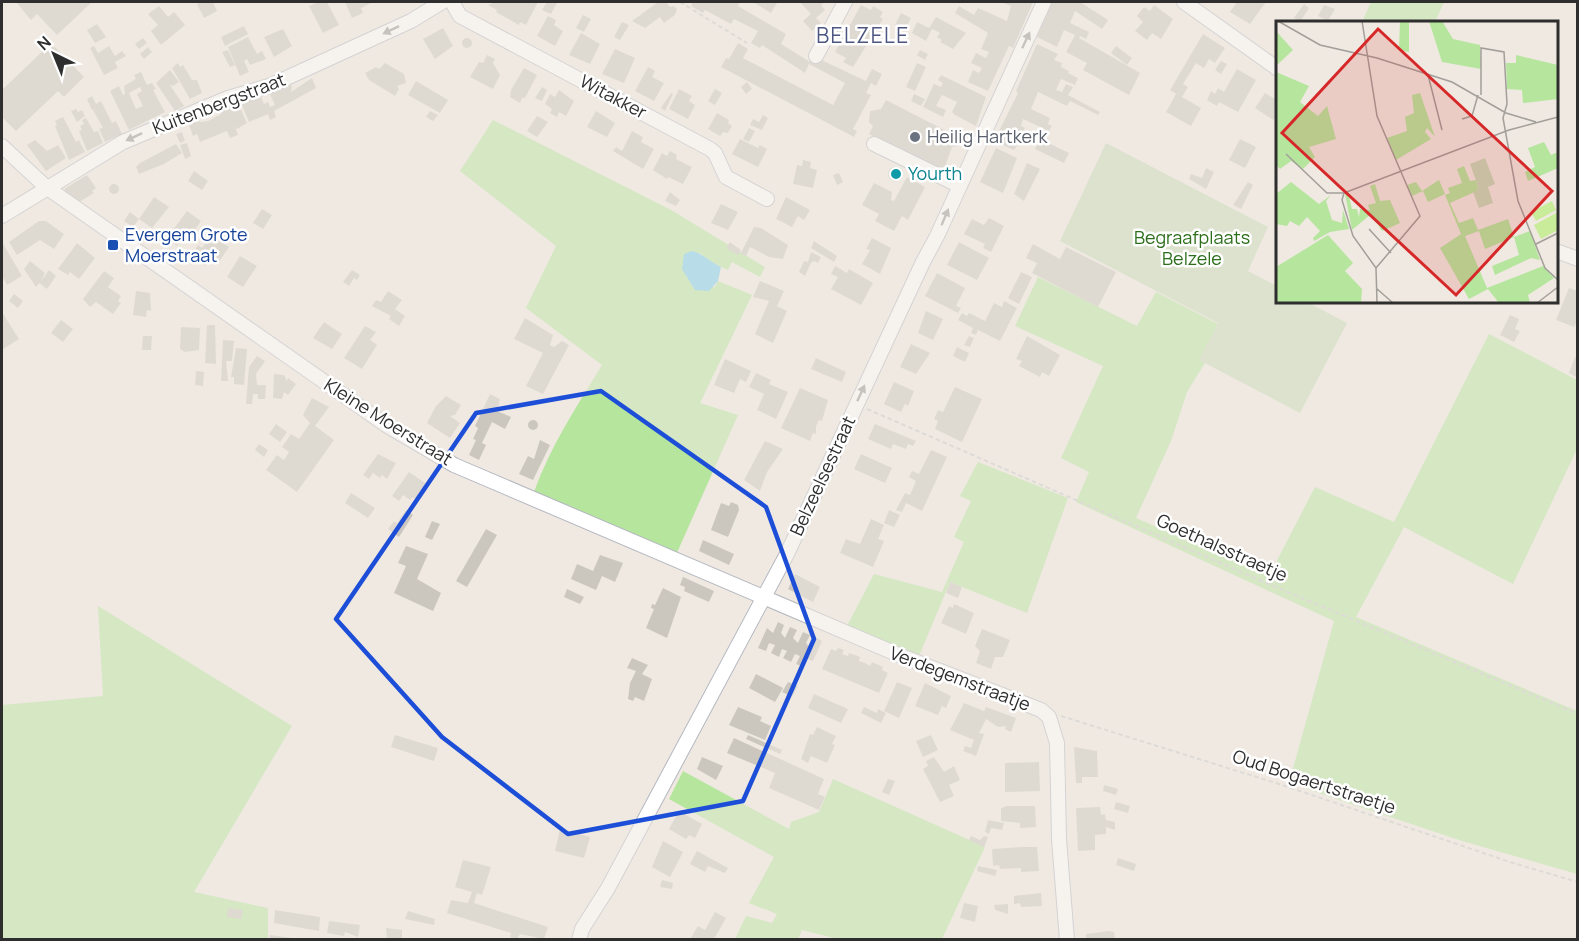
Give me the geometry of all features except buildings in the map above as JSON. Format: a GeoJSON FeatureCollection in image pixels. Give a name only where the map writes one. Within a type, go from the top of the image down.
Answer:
{"type":"FeatureCollection","features":[{"type":"Feature","properties":{"kind":"street","name":"Kuitenbergstraat"},"geometry":{"type":"LineString","coordinates":[[2,216],[123,142],[228,98],[269,86],[411,21],[442,2]]}},
{"type":"Feature","properties":{"kind":"street","name":"Witakker"},"geometry":{"type":"LineString","coordinates":[[452,2],[460,16],[710,149],[715,153],[726,177],[767,199]]}},
{"type":"Feature","properties":{"kind":"street"},"geometry":{"type":"LineString","coordinates":[[816,56],[844,2]]}},
{"type":"Feature","properties":{"kind":"street","name":"Belzeelsestraat"},"geometry":{"type":"LineString","coordinates":[[579,939],[582,929],[608,888],[787,554],[1044,2]]}},
{"type":"Feature","properties":{"kind":"street"},"geometry":{"type":"LineString","coordinates":[[1184,2],[1276,68]]}},
{"type":"Feature","properties":{"kind":"street"},"geometry":{"type":"LineString","coordinates":[[874,144],[960,186]]}},
{"type":"Feature","properties":{"kind":"street","name":"Kleine Moerstraat"},"geometry":{"type":"LineString","coordinates":[[2,146],[46,187],[386,425],[454,465],[763,597]]}},
{"type":"Feature","properties":{"kind":"street"},"geometry":{"type":"LineString","coordinates":[[1558,251],[1578,259]]}},
{"type":"Feature","properties":{"kind":"street","name":"Verdegemstraatje"},"geometry":{"type":"LineString","coordinates":[[763,597],[899,655],[1041,710],[1049,717],[1057,743],[1059,838],[1067,939]]}},
{"type":"Feature","properties":{"kind":"path"},"geometry":{"type":"LineString","coordinates":[[680,2],[747,43]]}},
{"type":"Feature","properties":{"kind":"path","name":"Goethalsstraetje"},"geometry":{"type":"LineString","coordinates":[[856,404],[1271,585],[1578,714]]}},
{"type":"Feature","properties":{"kind":"path","name":"Oud Bogaertstraetje"},"geometry":{"type":"LineString","coordinates":[[1041,710],[1279,784],[1512,863],[1578,882]]}},
{"type":"Feature","properties":{"kind":"highlighted area"},"geometry":{"type":"Polygon","coordinates":[[[601,391],[766,507],[814,639],[743,801],[568,834],[442,737],[336,619],[476,413],[601,391]]]}},
{"type":"Feature","properties":{"kind":"green space"},"geometry":{"type":"Polygon","coordinates":[[[1371,2],[1444,2],[1435,21],[1362,21],[1371,2]]]}},
{"type":"Feature","properties":{"kind":"green space"},"geometry":{"type":"Polygon","coordinates":[[[493,120],[671,210],[765,267],[760,277],[732,262],[728,270],[708,261],[699,252],[714,288],[718,281],[752,295],[700,403],[738,415],[676,555],[534,492],[556,443],[602,365],[526,308],[556,246],[460,171],[493,120]]]}},
{"type":"Feature","properties":{"kind":"green space","name":"Begraafplaats Belzele"},"geometry":{"type":"Polygon","coordinates":[[[1106,143],[1268,227],[1248,271],[1276,285],[1276,303],[1309,303],[1347,323],[1300,413],[1199,360],[1218,323],[1060,241],[1106,143]]]}},
{"type":"Feature","properties":{"kind":"green space"},"geometry":{"type":"Polygon","coordinates":[[[1038,277],[1137,326],[1156,292],[1218,324],[1199,360],[1205,363],[1187,392],[1171,441],[1136,518],[1269,576],[1315,487],[1394,522],[1489,334],[1577,380],[1577,449],[1513,584],[1404,527],[1356,617],[1577,711],[1577,874],[1462,841],[1289,783],[1334,621],[1076,502],[1089,472],[1061,458],[1103,366],[1015,326],[1038,277]]]}},
{"type":"Feature","properties":{"kind":"green space"},"geometry":{"type":"Polygon","coordinates":[[[978,462],[1068,498],[1027,613],[950,582],[919,656],[847,626],[874,574],[942,592],[964,542],[954,537],[971,501],[960,496],[978,462]]]}},
{"type":"Feature","properties":{"kind":"green space"},"geometry":{"type":"Polygon","coordinates":[[[98,606],[292,726],[194,892],[268,908],[268,939],[2,940],[2,705],[103,696],[98,606]]]}},
{"type":"Feature","properties":{"kind":"green space"},"geometry":{"type":"Polygon","coordinates":[[[683,771],[789,829],[791,822],[819,812],[833,779],[985,847],[942,939],[838,939],[802,930],[798,939],[735,939],[746,916],[772,923],[777,914],[749,903],[774,857],[669,799],[683,771]]]}},
{"type":"Feature","properties":{"kind":"water"},"geometry":{"type":"Polygon","coordinates":[[[692,251],[721,267],[718,281],[709,291],[695,290],[682,269],[684,254],[692,251]]]}},
{"type":"Feature","properties":{"kind":"place","name":"Heilig Hartkerk"},"geometry":{"type":"Point","coordinates":[915,137]}},
{"type":"Feature","properties":{"kind":"place","name":"Yourth"},"geometry":{"type":"Point","coordinates":[896,174]}},
{"type":"Feature","properties":{"kind":"place","name":"Evergem Grote Moerstraat"},"geometry":{"type":"Point","coordinates":[113,245]}},
{"type":"Feature","properties":{"kind":"district","name":"BELZELE"},"geometry":{"type":"Point","coordinates":[863,36]}}]}
